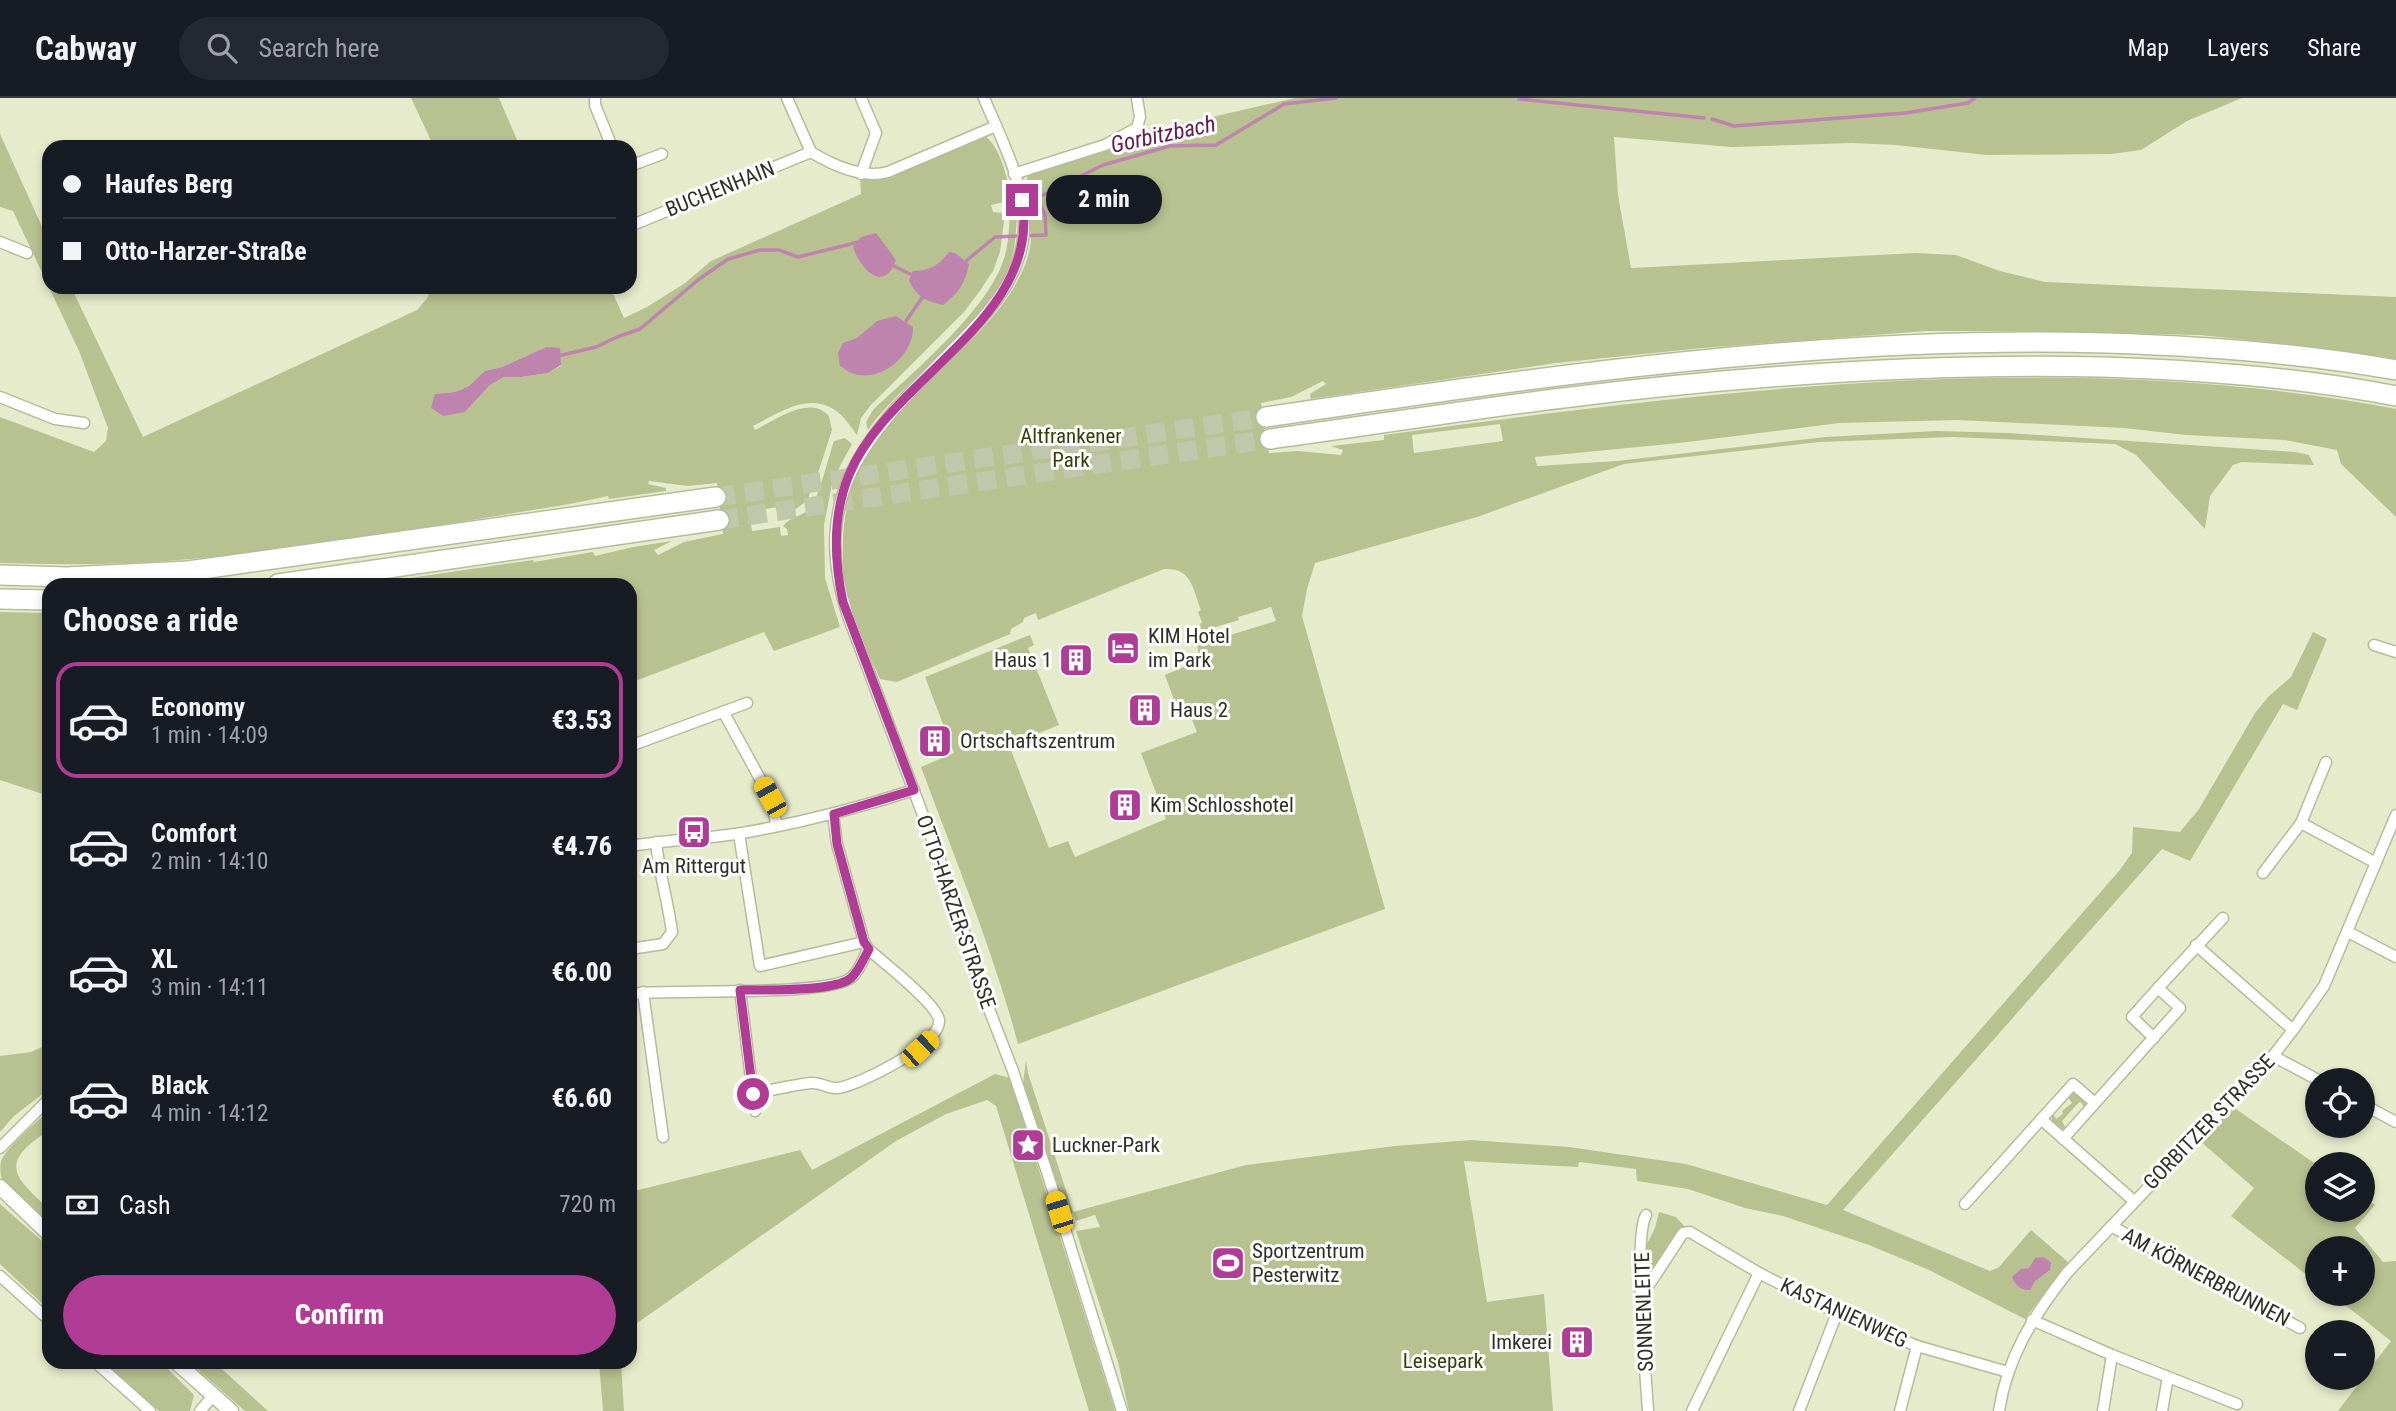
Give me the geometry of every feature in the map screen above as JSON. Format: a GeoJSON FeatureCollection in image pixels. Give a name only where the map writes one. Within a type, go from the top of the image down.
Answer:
{"type":"FeatureCollection","features":[{"type":"Feature","properties":{"kind":"highway"},"geometry":{"type":"LineString","coordinates":[[1266,417],[1546,377],[1678,362],[1790,351],[1952,343],[2065,342],[2200,347],[2396,370]]}},
{"type":"Feature","properties":{"kind":"highway"},"geometry":{"type":"LineString","coordinates":[[1270,439],[1562,398],[1787,376],[1911,369],[2062,366],[2196,371],[2317,383],[2396,396]]}},
{"type":"Feature","properties":{"kind":"highway"},"geometry":{"type":"LineString","coordinates":[[0,575],[67,577],[201,570],[716,498]]}},
{"type":"Feature","properties":{"kind":"highway"},"geometry":{"type":"LineString","coordinates":[[319,578],[719,520]]}},
{"type":"Feature","properties":{"kind":"highway"},"geometry":{"type":"LineString","coordinates":[[0,599],[42,600]]}},
{"type":"Feature","properties":{"kind":"street"},"geometry":{"type":"LineString","coordinates":[[595,98],[595,105],[609,140]]}},
{"type":"Feature","properties":{"kind":"street"},"geometry":{"type":"LineString","coordinates":[[788,98],[811,152],[861,174],[877,175],[888,172],[996,126]]}},
{"type":"Feature","properties":{"kind":"street"},"geometry":{"type":"LineString","coordinates":[[861,98],[876,133],[861,174]]}},
{"type":"Feature","properties":{"kind":"street","name":"OTTO-HARZER-STRASSE"},"geometry":{"type":"LineString","coordinates":[[984,98],[1023,204],[1023,238],[1019,257],[1009,281],[992,308],[892,410],[874,433],[849,476],[836,527],[838,576],[843,602],[950,887],[987,1004],[1016,1079],[1122,1411]]}},
{"type":"Feature","properties":{"kind":"street"},"geometry":{"type":"LineString","coordinates":[[1014,174],[1105,145],[1137,128],[1140,117],[1137,98]]}},
{"type":"Feature","properties":{"kind":"street","name":"BUCHENHAIN"},"geometry":{"type":"LineString","coordinates":[[637,223],[811,152]]}},
{"type":"Feature","properties":{"kind":"street"},"geometry":{"type":"LineString","coordinates":[[637,163],[662,154]]}},
{"type":"Feature","properties":{"kind":"street"},"geometry":{"type":"LineString","coordinates":[[0,242],[27,253]]}},
{"type":"Feature","properties":{"kind":"street"},"geometry":{"type":"LineString","coordinates":[[0,397],[55,419],[84,424]]}},
{"type":"Feature","properties":{"kind":"street"},"geometry":{"type":"LineString","coordinates":[[2374,645],[2396,652]]}},
{"type":"Feature","properties":{"kind":"street"},"geometry":{"type":"LineString","coordinates":[[637,744],[747,703]]}},
{"type":"Feature","properties":{"kind":"street"},"geometry":{"type":"LineString","coordinates":[[723,713],[770,797],[777,826]]}},
{"type":"Feature","properties":{"kind":"street"},"geometry":{"type":"LineString","coordinates":[[2263,873],[2301,823],[2326,762]]}},
{"type":"Feature","properties":{"kind":"street"},"geometry":{"type":"LineString","coordinates":[[637,845],[739,834],[834,814],[914,790]]}},
{"type":"Feature","properties":{"kind":"street"},"geometry":{"type":"LineString","coordinates":[[753,1094],[813,1083],[837,1088],[874,1074],[920,1049],[936,1034],[940,1021],[933,1006],[866,945],[837,844],[834,814]]}},
{"type":"Feature","properties":{"kind":"street","name":"GORBITZER STRASSE"},"geometry":{"type":"LineString","coordinates":[[1999,1411],[2008,1372],[2032,1320],[2067,1273],[2273,1056],[2324,986],[2396,815]]}},
{"type":"Feature","properties":{"kind":"street"},"geometry":{"type":"LineString","coordinates":[[2301,823],[2376,863]]}},
{"type":"Feature","properties":{"kind":"street"},"geometry":{"type":"LineString","coordinates":[[739,834],[760,965],[866,945]]}},
{"type":"Feature","properties":{"kind":"street"},"geometry":{"type":"LineString","coordinates":[[637,948],[663,944],[672,932],[666,890],[659,874],[656,842]]}},
{"type":"Feature","properties":{"kind":"street"},"geometry":{"type":"LineString","coordinates":[[2154,1038],[2132,1017],[2223,918]]}},
{"type":"Feature","properties":{"kind":"street"},"geometry":{"type":"LineString","coordinates":[[2348,932],[2396,957]]}},
{"type":"Feature","properties":{"kind":"street"},"geometry":{"type":"LineString","coordinates":[[637,993],[814,988],[843,982],[852,978],[866,945]]}},
{"type":"Feature","properties":{"kind":"street"},"geometry":{"type":"LineString","coordinates":[[2196,945],[2293,1030]]}},
{"type":"Feature","properties":{"kind":"street"},"geometry":{"type":"LineString","coordinates":[[2063,1139],[2180,1008],[2158,988]]}},
{"type":"Feature","properties":{"kind":"street"},"geometry":{"type":"LineString","coordinates":[[740,990],[755,1111]]}},
{"type":"Feature","properties":{"kind":"street"},"geometry":{"type":"LineString","coordinates":[[643,992],[663,1138]]}},
{"type":"Feature","properties":{"kind":"street"},"geometry":{"type":"LineString","coordinates":[[2273,1056],[2305,1073]]}},
{"type":"Feature","properties":{"kind":"street"},"geometry":{"type":"LineString","coordinates":[[1965,1204],[2073,1084],[2095,1103]]}},
{"type":"Feature","properties":{"kind":"street"},"geometry":{"type":"LineString","coordinates":[[0,1148],[42,1106]]}},
{"type":"Feature","properties":{"kind":"street"},"geometry":{"type":"LineString","coordinates":[[2375,1111],[2396,1122]]}},
{"type":"Feature","properties":{"kind":"street"},"geometry":{"type":"LineString","coordinates":[[2041,1119],[2134,1201]]}},
{"type":"Feature","properties":{"kind":"street"},"geometry":{"type":"LineString","coordinates":[[0,1187],[42,1227]]}},
{"type":"Feature","properties":{"kind":"street","name":"SONNENLEITE"},"geometry":{"type":"LineString","coordinates":[[1646,1214],[1642,1221],[1642,1289],[1648,1411]]}},
{"type":"Feature","properties":{"kind":"street","name":"AM KÖRNERBRUNNEN"},"geometry":{"type":"LineString","coordinates":[[2111,1226],[2300,1328]]}},
{"type":"Feature","properties":{"kind":"street","name":"KASTANIENWEG"},"geometry":{"type":"LineString","coordinates":[[1642,1289],[1651,1282],[1683,1233],[1690,1232],[1759,1273],[1837,1313],[1917,1346],[2008,1372]]}},
{"type":"Feature","properties":{"kind":"street"},"geometry":{"type":"LineString","coordinates":[[1692,1411],[1759,1273]]}},
{"type":"Feature","properties":{"kind":"street"},"geometry":{"type":"LineString","coordinates":[[0,1276],[42,1314]]}},
{"type":"Feature","properties":{"kind":"street"},"geometry":{"type":"LineString","coordinates":[[1799,1411],[1837,1313]]}},
{"type":"Feature","properties":{"kind":"street"},"geometry":{"type":"LineString","coordinates":[[2032,1320],[2237,1404]]}},
{"type":"Feature","properties":{"kind":"street"},"geometry":{"type":"LineString","coordinates":[[1900,1411],[1917,1346]]}},
{"type":"Feature","properties":{"kind":"street"},"geometry":{"type":"LineString","coordinates":[[2103,1411],[2112,1355]]}},
{"type":"Feature","properties":{"kind":"street"},"geometry":{"type":"LineString","coordinates":[[103,1369],[150,1411]]}},
{"type":"Feature","properties":{"kind":"street"},"geometry":{"type":"LineString","coordinates":[[184,1369],[231,1411]]}},
{"type":"Feature","properties":{"kind":"street"},"geometry":{"type":"LineString","coordinates":[[2162,1411],[2168,1377]]}},
{"type":"Feature","properties":{"kind":"street"},"geometry":{"type":"LineString","coordinates":[[200,1411],[213,1396]]}},
{"type":"Feature","properties":{"kind":"green space"},"geometry":{"type":"Polygon","coordinates":[[[411,98],[499,98],[517,140],[431,140],[411,98]]]}},
{"type":"Feature","properties":{"kind":"green space","name":"Altfrankener Park"},"geometry":{"type":"Polygon","coordinates":[[[1295,98],[2242,98],[2187,121],[2141,150],[2111,154],[1987,155],[1852,143],[1732,147],[1614,137],[1618,195],[1631,268],[1916,253],[1956,255],[2000,271],[2045,282],[2396,297],[2396,359],[2200,335],[2013,331],[1926,331],[1702,348],[1556,363],[1311,399],[1310,394],[1326,384],[1323,381],[1291,397],[1261,403],[1269,453],[1298,451],[1341,455],[1343,450],[1331,446],[1384,440],[1384,435],[1509,418],[1763,390],[2017,378],[2144,380],[2271,390],[2396,409],[2396,517],[2341,464],[2337,450],[2285,440],[2186,435],[2124,428],[1957,420],[1839,423],[1535,457],[1537,466],[1617,461],[1825,437],[1936,431],[2008,433],[2296,452],[2309,455],[2314,465],[2242,462],[2233,465],[2210,496],[2205,529],[2136,455],[2115,444],[1953,437],[1819,442],[1624,464],[1477,517],[1315,563],[1302,616],[1385,909],[1018,1044],[985,939],[921,767],[954,753],[925,677],[1030,635],[1034,645],[1028,648],[1059,725],[1009,745],[1049,848],[1068,841],[1075,857],[1166,819],[1141,753],[1197,732],[1188,710],[1179,714],[1165,675],[1200,660],[1197,645],[1276,621],[1271,607],[1202,631],[1198,612],[1201,610],[1190,580],[1180,572],[1164,569],[1038,620],[1036,613],[1024,618],[1023,622],[1011,629],[1010,634],[897,682],[880,679],[848,600],[843,565],[847,506],[858,470],[883,432],[991,318],[1017,282],[1027,261],[1031,243],[1026,195],[1029,174],[1168,127],[1295,98]],[[1500,424],[1412,435],[1414,453],[1503,441],[1500,424]]]}},
{"type":"Feature","properties":{"kind":"green space"},"geometry":{"type":"Polygon","coordinates":[[[0,134],[42,227],[42,273],[13,211],[0,207],[0,134]]]}},
{"type":"Feature","properties":{"kind":"green space"},"geometry":{"type":"Polygon","coordinates":[[[984,135],[999,155],[1011,197],[1009,201],[991,205],[993,212],[1005,213],[1000,252],[993,271],[964,312],[870,406],[861,418],[857,435],[835,410],[814,403],[793,406],[753,426],[755,430],[792,411],[812,408],[829,416],[832,430],[807,501],[794,510],[779,507],[749,511],[752,531],[780,527],[781,536],[788,535],[783,526],[808,510],[814,502],[834,441],[845,438],[852,444],[833,479],[824,525],[825,578],[840,627],[774,651],[764,632],[637,680],[637,578],[410,578],[593,552],[595,556],[672,541],[654,550],[658,555],[684,542],[723,534],[717,483],[688,486],[649,481],[648,484],[666,488],[666,491],[609,499],[608,496],[286,549],[167,561],[0,563],[0,417],[94,452],[106,441],[108,428],[79,351],[52,294],[74,294],[143,437],[417,310],[429,294],[613,294],[624,318],[685,283],[711,261],[861,194],[860,177],[984,135]],[[546,347],[502,367],[486,371],[469,386],[455,392],[436,394],[465,412],[490,385],[504,377],[548,373],[561,366],[546,347]]]}},
{"type":"Feature","properties":{"kind":"green space"},"geometry":{"type":"Polygon","coordinates":[[[1012,211],[1017,214],[1012,257],[1002,281],[988,303],[969,326],[884,410],[868,430],[866,422],[873,410],[949,338],[984,296],[1005,255],[1012,211]]]}},
{"type":"Feature","properties":{"kind":"green space"},"geometry":{"type":"Polygon","coordinates":[[[0,612],[42,613],[42,794],[0,780],[0,612]]]}},
{"type":"Feature","properties":{"kind":"green space","name":"Leisepark"},"geometry":{"type":"Polygon","coordinates":[[[2313,632],[2327,639],[2297,710],[2283,704],[2190,861],[2162,849],[1843,1210],[1990,1271],[1999,1267],[2031,1230],[2068,1262],[2025,1319],[1929,1270],[1869,1245],[1783,1216],[1745,1208],[1688,1189],[1637,1181],[1636,1169],[1579,1162],[1578,1167],[1464,1161],[1487,1302],[1544,1294],[1553,1411],[1129,1411],[1118,1362],[1076,1231],[1100,1227],[1095,1215],[1076,1221],[1073,1213],[1065,1215],[1023,1084],[1026,1060],[1073,1212],[1246,1165],[1395,1146],[1471,1140],[1569,1147],[1686,1164],[1827,1205],[2119,871],[2132,853],[2133,827],[2180,832],[2199,809],[2255,713],[2268,697],[2291,677],[2313,632]]]}},
{"type":"Feature","properties":{"kind":"green space"},"geometry":{"type":"Polygon","coordinates":[[[42,1047],[42,1094],[14,1116],[0,1132],[0,1056],[31,1052],[42,1047]]]}},
{"type":"Feature","properties":{"kind":"green space"},"geometry":{"type":"Polygon","coordinates":[[[995,1074],[1010,1078],[1115,1411],[1089,1411],[996,1106],[987,1100],[946,1114],[896,1141],[637,1323],[637,1190],[800,1150],[812,1170],[995,1074]]]}},
{"type":"Feature","properties":{"kind":"green space"},"geometry":{"type":"Polygon","coordinates":[[[2072,1091],[2087,1102],[2085,1109],[2081,1102],[2078,1103],[2062,1121],[2066,1129],[2060,1129],[2052,1123],[2052,1111],[2056,1119],[2063,1114],[2062,1111],[2072,1103],[2067,1095],[2072,1091]]]}},
{"type":"Feature","properties":{"kind":"green space"},"geometry":{"type":"Polygon","coordinates":[[[2233,1107],[2305,1157],[2305,1222],[2360,1222],[2355,1228],[2362,1236],[2305,1236],[2305,1274],[2231,1216],[2254,1188],[2200,1141],[2233,1107]]]}},
{"type":"Feature","properties":{"kind":"green space"},"geometry":{"type":"Polygon","coordinates":[[[42,1117],[42,1135],[23,1151],[17,1160],[16,1169],[26,1187],[42,1202],[42,1220],[2,1178],[1,1161],[22,1135],[42,1117]]]}},
{"type":"Feature","properties":{"kind":"green space"},"geometry":{"type":"Polygon","coordinates":[[[0,1204],[42,1241],[42,1303],[0,1264],[0,1204]]]}},
{"type":"Feature","properties":{"kind":"green space"},"geometry":{"type":"Polygon","coordinates":[[[1659,1212],[1676,1217],[1687,1229],[1650,1276],[1647,1273],[1646,1246],[1659,1212]]]}},
{"type":"Feature","properties":{"kind":"green space"},"geometry":{"type":"Polygon","coordinates":[[[2375,1252],[2383,1262],[2396,1261],[2396,1411],[2338,1411],[2354,1390],[2375,1390],[2375,1362],[2391,1341],[2375,1328],[2375,1320],[2364,1320],[2347,1306],[2375,1306],[2375,1252]]]}},
{"type":"Feature","properties":{"kind":"green space"},"geometry":{"type":"Polygon","coordinates":[[[112,1369],[168,1369],[194,1395],[190,1411],[159,1411],[112,1369]]]}},
{"type":"Feature","properties":{"kind":"green space"},"geometry":{"type":"Polygon","coordinates":[[[197,1369],[222,1369],[268,1411],[245,1411],[197,1369]]]}},
{"type":"Feature","properties":{"kind":"green space"},"geometry":{"type":"Polygon","coordinates":[[[600,1369],[621,1369],[624,1411],[603,1411],[600,1369]]]}},
{"type":"Feature","properties":{"kind":"shaded area"},"geometry":{"type":"Polygon","coordinates":[[[876,233],[896,260],[885,276],[879,277],[866,270],[853,247],[861,237],[876,233]]]}},
{"type":"Feature","properties":{"kind":"shaded area"},"geometry":{"type":"Polygon","coordinates":[[[949,252],[955,253],[969,264],[960,287],[943,305],[922,297],[909,280],[913,271],[934,266],[949,252]]]}},
{"type":"Feature","properties":{"kind":"shaded area"},"geometry":{"type":"Polygon","coordinates":[[[896,316],[913,327],[912,338],[901,358],[882,372],[871,375],[849,372],[840,366],[838,353],[843,343],[857,338],[877,321],[896,316]]]}},
{"type":"Feature","properties":{"kind":"shaded area"},"geometry":{"type":"Polygon","coordinates":[[[546,347],[560,348],[561,365],[548,373],[504,377],[490,385],[465,412],[443,416],[431,408],[435,394],[455,392],[469,386],[485,371],[502,367],[546,347]]]}},
{"type":"Feature","properties":{"kind":"shaded area"},"geometry":{"type":"Polygon","coordinates":[[[2042,1257],[2051,1263],[2050,1270],[2035,1281],[2030,1290],[2019,1287],[2012,1277],[2021,1269],[2029,1268],[2035,1258],[2042,1257]]]}},
{"type":"Feature","properties":{"kind":"waterway","name":"Gorbitzbach"},"geometry":{"type":"LineString","coordinates":[[966,261],[995,237],[1046,235],[1045,215],[1037,198],[1103,165],[1170,146],[1216,145],[1284,104],[1336,98]]}},
{"type":"Feature","properties":{"kind":"waterway","name":"Gorbitzbach"},"geometry":{"type":"LineString","coordinates":[[1712,119],[1734,126],[1905,113],[1968,103],[1975,98]]}},
{"type":"Feature","properties":{"kind":"waterway","name":"Gorbitzbach"},"geometry":{"type":"LineString","coordinates":[[1519,99],[1704,118]]}},
{"type":"Feature","properties":{"kind":"waterway"},"geometry":{"type":"LineString","coordinates":[[558,356],[596,347],[640,329],[698,280],[728,259],[760,250],[779,250],[798,257],[859,242]]}},
{"type":"Feature","properties":{"kind":"waterway"},"geometry":{"type":"LineString","coordinates":[[890,264],[912,275]]}},
{"type":"Feature","properties":{"kind":"waterway"},"geometry":{"type":"LineString","coordinates":[[906,321],[922,298]]}},
{"type":"Feature","properties":{"kind":"tunnel"},"geometry":{"type":"LineString","coordinates":[[716,497],[1266,417]]}},
{"type":"Feature","properties":{"kind":"tunnel"},"geometry":{"type":"LineString","coordinates":[[719,520],[1270,439]]}},
{"type":"Feature","properties":{"kind":"place","name":"KIM Hotel im Park"},"geometry":{"type":"Point","coordinates":[1123,648]}},
{"type":"Feature","properties":{"kind":"place","name":"Haus 1"},"geometry":{"type":"Point","coordinates":[1076,660]}},
{"type":"Feature","properties":{"kind":"place","name":"Haus 2"},"geometry":{"type":"Point","coordinates":[1145,710]}},
{"type":"Feature","properties":{"kind":"place","name":"Ortschaftszentrum"},"geometry":{"type":"Point","coordinates":[935,741]}},
{"type":"Feature","properties":{"kind":"place","name":"Kim Schlosshotel"},"geometry":{"type":"Point","coordinates":[1125,805]}},
{"type":"Feature","properties":{"kind":"place","name":"Am Rittergut"},"geometry":{"type":"Point","coordinates":[694,832]}},
{"type":"Feature","properties":{"kind":"place","name":"Luckner-Park"},"geometry":{"type":"Point","coordinates":[1028,1145]}},
{"type":"Feature","properties":{"kind":"place","name":"Sportzentrum Pesterwitz"},"geometry":{"type":"Point","coordinates":[1228,1263]}},
{"type":"Feature","properties":{"kind":"place","name":"Imkerei"},"geometry":{"type":"Point","coordinates":[1577,1342]}},
{"type":"Feature","properties":{"kind":"route"},"geometry":{"type":"LineString","coordinates":[[753,1094],[740,990],[814,988],[852,978],[869,949],[864,942],[837,844],[834,814],[914,790],[843,602],[836,554],[836,527],[841,501],[857,459],[874,433],[892,410],[992,308],[1009,281],[1023,238],[1022,200]]}}]}
